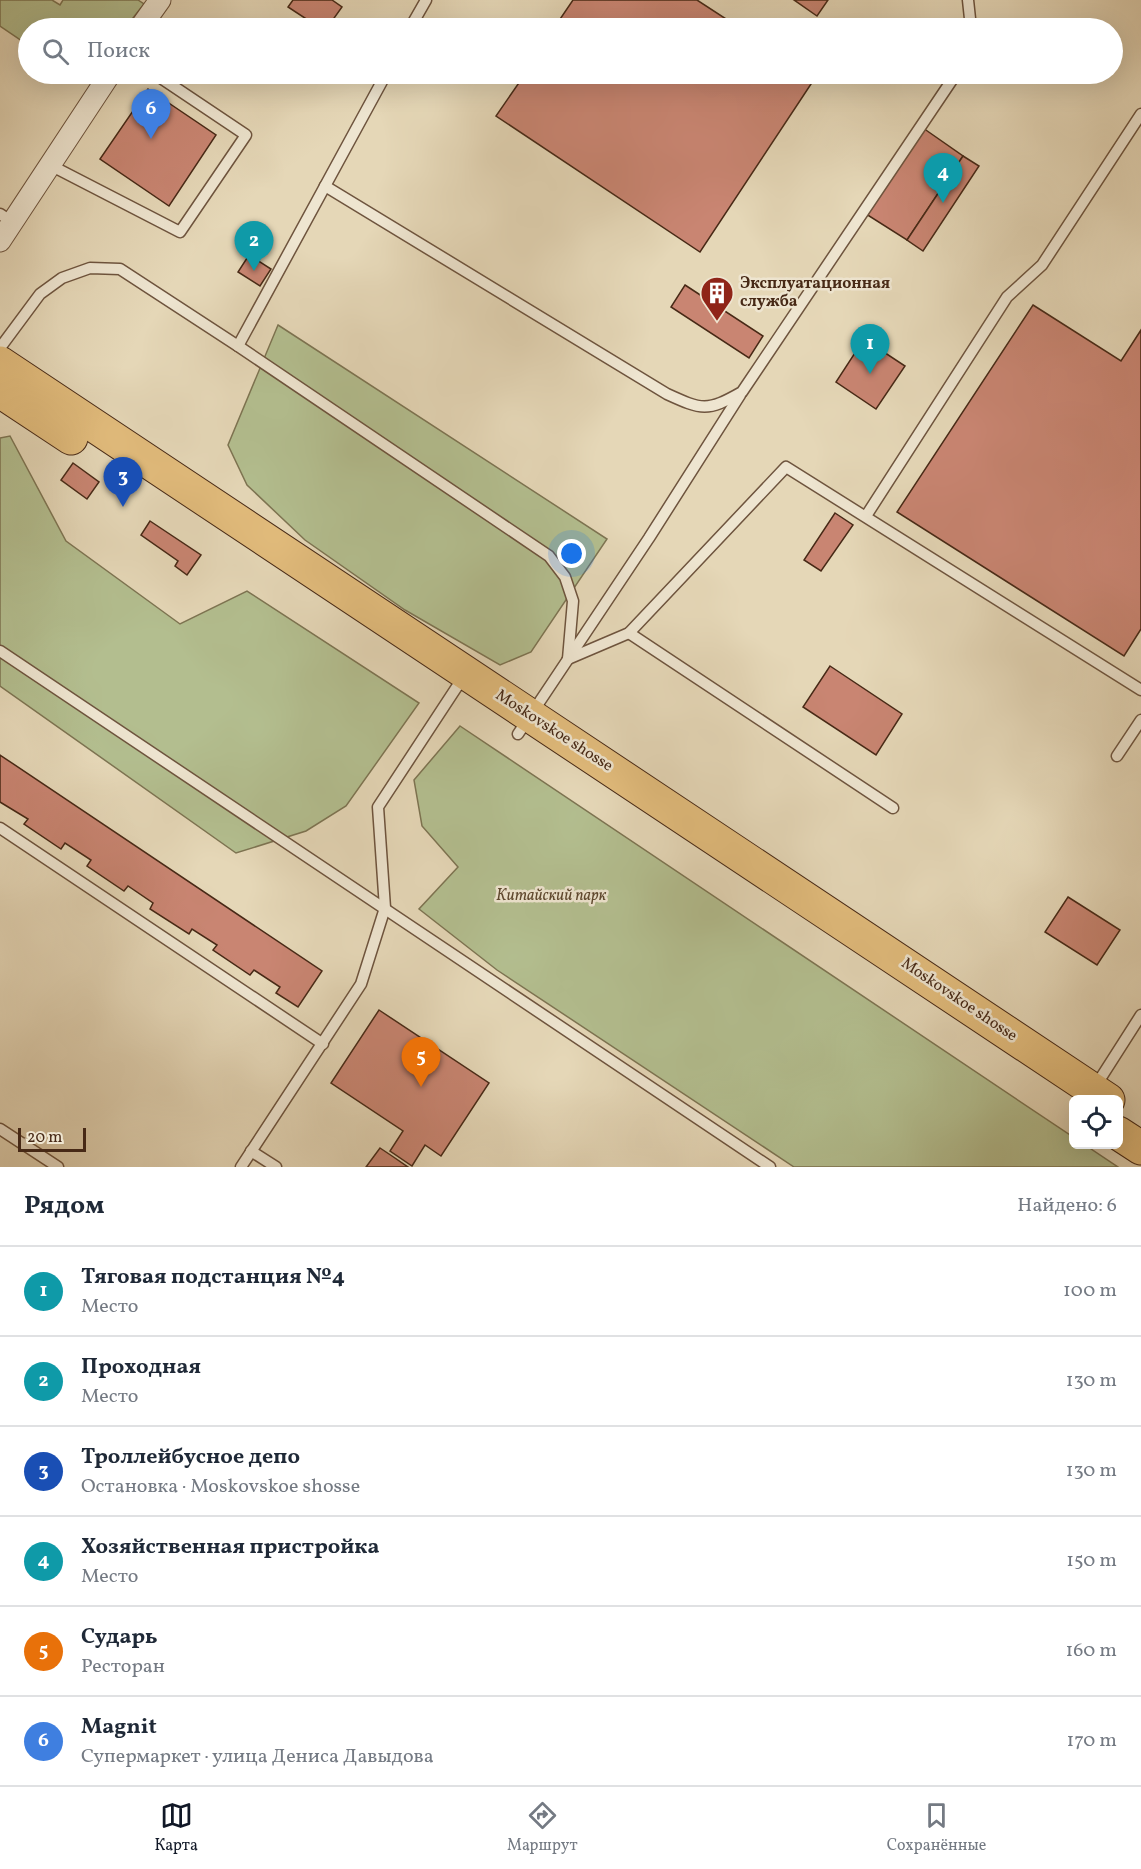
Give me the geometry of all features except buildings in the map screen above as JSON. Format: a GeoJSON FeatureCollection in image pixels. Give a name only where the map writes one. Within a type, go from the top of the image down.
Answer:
{"type":"FeatureCollection","features":[{"type":"Feature","properties":{"kind":"main road","name":"Moskovskoe shosse"},"geometry":{"type":"LineString","coordinates":[[0,363],[460,683]]}},
{"type":"Feature","properties":{"kind":"main road","name":"Moskovskoe shosse"},"geometry":{"type":"LineString","coordinates":[[0,391],[460,683],[1090,1095]]}},
{"type":"Feature","properties":{"kind":"main road","name":"Moskovskoe shosse"},"geometry":{"type":"LineString","coordinates":[[1123,1112],[1141,1121]]}},
{"type":"Feature","properties":{"kind":"main road"},"geometry":{"type":"LineString","coordinates":[[1123,1136],[1141,1148]]}},
{"type":"Feature","properties":{"kind":"street"},"geometry":{"type":"LineString","coordinates":[[147,18],[160,0]]}},
{"type":"Feature","properties":{"kind":"street"},"geometry":{"type":"LineString","coordinates":[[0,241],[6,218],[50,165],[103,84]]}},
{"type":"Feature","properties":{"kind":"lane"},"geometry":{"type":"LineString","coordinates":[[416,18],[426,0]]}},
{"type":"Feature","properties":{"kind":"lane"},"geometry":{"type":"LineString","coordinates":[[968,0],[970,18]]}},
{"type":"Feature","properties":{"kind":"lane"},"geometry":{"type":"LineString","coordinates":[[50,165],[180,232],[246,135],[171,84]]}},
{"type":"Feature","properties":{"kind":"lane"},"geometry":{"type":"LineString","coordinates":[[238,346],[381,84]]}},
{"type":"Feature","properties":{"kind":"lane"},"geometry":{"type":"LineString","coordinates":[[524,725],[649,538],[742,392],[949,84]]}},
{"type":"Feature","properties":{"kind":"lane"},"geometry":{"type":"LineString","coordinates":[[866,516],[1007,297],[1042,265],[1141,114]]}},
{"type":"Feature","properties":{"kind":"lane"},"geometry":{"type":"LineString","coordinates":[[325,186],[668,394],[694,406],[718,406],[742,392]]}},
{"type":"Feature","properties":{"kind":"lane"},"geometry":{"type":"LineString","coordinates":[[0,348],[40,294],[62,278],[90,268],[120,269],[549,556],[565,577],[573,601],[568,658]]}},
{"type":"Feature","properties":{"kind":"lane"},"geometry":{"type":"LineString","coordinates":[[568,658],[629,633],[786,467],[1141,690]]}},
{"type":"Feature","properties":{"kind":"lane"},"geometry":{"type":"LineString","coordinates":[[629,633],[893,808]]}},
{"type":"Feature","properties":{"kind":"lane"},"geometry":{"type":"LineString","coordinates":[[0,651],[770,1167]]}},
{"type":"Feature","properties":{"kind":"lane"},"geometry":{"type":"LineString","coordinates":[[241,1167],[361,984],[385,908],[378,807],[460,683]]}},
{"type":"Feature","properties":{"kind":"lane"},"geometry":{"type":"LineString","coordinates":[[1117,756],[1141,720]]}},
{"type":"Feature","properties":{"kind":"lane"},"geometry":{"type":"LineString","coordinates":[[0,828],[323,1044]]}},
{"type":"Feature","properties":{"kind":"lane"},"geometry":{"type":"LineString","coordinates":[[1101,1095],[1141,1015]]}},
{"type":"Feature","properties":{"kind":"lane"},"geometry":{"type":"LineString","coordinates":[[0,1129],[58,1167]]}},
{"type":"Feature","properties":{"kind":"lane"},"geometry":{"type":"LineString","coordinates":[[251,1151],[276,1167]]}},
{"type":"Feature","properties":{"kind":"green space"},"geometry":{"type":"Polygon","coordinates":[[[0,0],[52,0],[60,5],[63,0],[138,0],[144,4],[133,18],[18,18],[18,38],[0,26],[0,0]]]}},
{"type":"Feature","properties":{"kind":"green space"},"geometry":{"type":"Polygon","coordinates":[[[278,325],[607,539],[531,652],[500,665],[405,610],[305,540],[247,485],[228,445],[278,325]]]}},
{"type":"Feature","properties":{"kind":"green space"},"geometry":{"type":"Polygon","coordinates":[[[10,436],[66,541],[180,624],[247,591],[419,703],[346,806],[306,831],[236,853],[0,686],[0,438],[10,436]]]}},
{"type":"Feature","properties":{"kind":"green space","name":"Китайский парк"},"geometry":{"type":"Polygon","coordinates":[[[460,726],[1069,1134],[1069,1149],[1091,1149],[1118,1167],[794,1167],[497,970],[419,909],[458,867],[422,826],[414,780],[460,726]]]}},
{"type":"Feature","properties":{"kind":"place","name":"Magnit"},"geometry":{"type":"Point","coordinates":[151,139]}},
{"type":"Feature","properties":{"kind":"place","name":"Хозяйственная пристройка"},"geometry":{"type":"Point","coordinates":[943,203]}},
{"type":"Feature","properties":{"kind":"place","name":"Проходная"},"geometry":{"type":"Point","coordinates":[254,271]}},
{"type":"Feature","properties":{"kind":"place","name":"Эксплуатационная служба"},"geometry":{"type":"Point","coordinates":[717,322]}},
{"type":"Feature","properties":{"kind":"place","name":"Тяговая подстанция №4"},"geometry":{"type":"Point","coordinates":[870,374]}},
{"type":"Feature","properties":{"kind":"place","name":"Троллейбусное депо"},"geometry":{"type":"Point","coordinates":[123,507]}},
{"type":"Feature","properties":{"kind":"place","name":"Сударь"},"geometry":{"type":"Point","coordinates":[421,1087]}}]}
